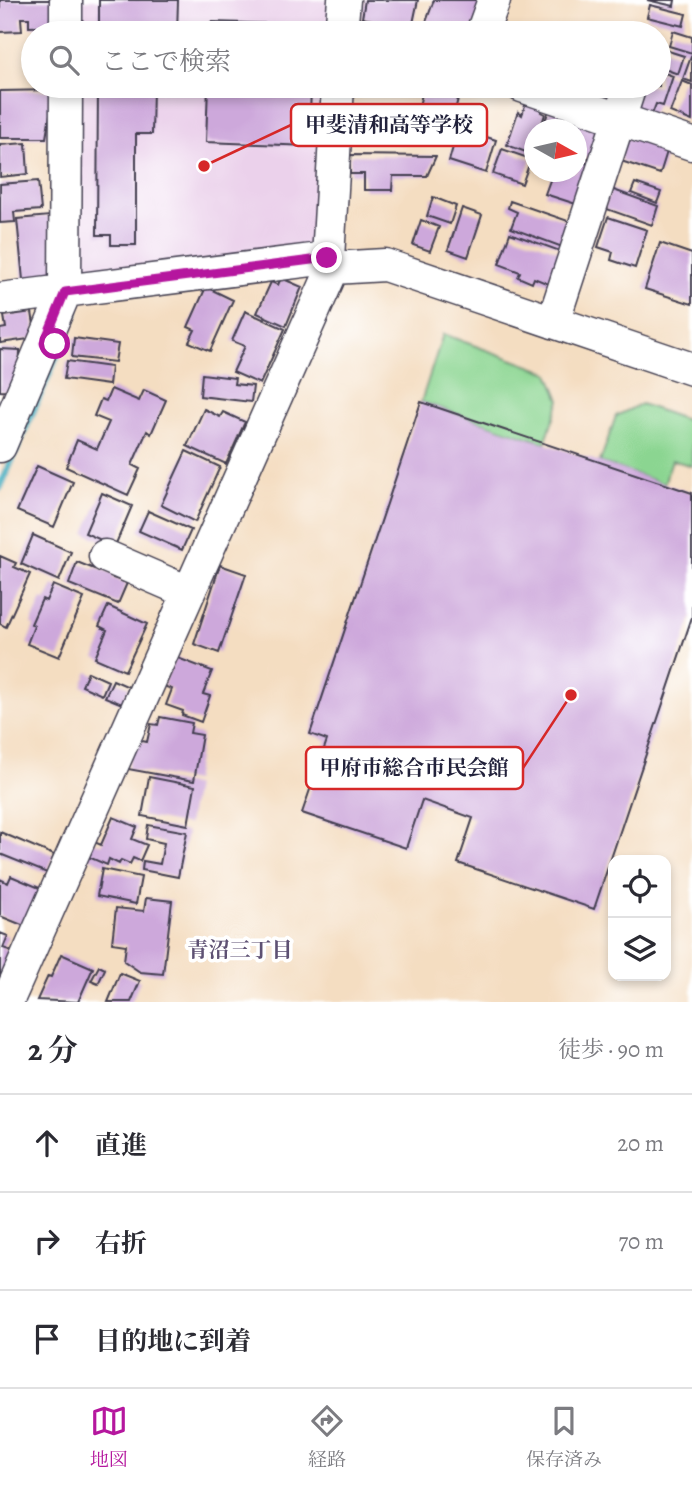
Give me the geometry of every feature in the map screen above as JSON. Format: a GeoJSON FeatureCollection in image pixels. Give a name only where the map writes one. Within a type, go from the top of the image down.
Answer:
{"type":"FeatureCollection","features":[{"type":"Feature","properties":{"kind":"street"},"geometry":{"type":"LineString","coordinates":[[66,0],[66,21]]}},
{"type":"Feature","properties":{"kind":"street"},"geometry":{"type":"LineString","coordinates":[[342,21],[344,0]]}},
{"type":"Feature","properties":{"kind":"street"},"geometry":{"type":"LineString","coordinates":[[486,21],[494,0]]}},
{"type":"Feature","properties":{"kind":"street"},"geometry":{"type":"LineString","coordinates":[[10,448],[45,370],[75,291],[67,98]]}},
{"type":"Feature","properties":{"kind":"street"},"geometry":{"type":"LineString","coordinates":[[7,1002],[330,263],[337,98]]}},
{"type":"Feature","properties":{"kind":"street"},"geometry":{"type":"LineString","coordinates":[[557,98],[692,144]]}},
{"type":"Feature","properties":{"kind":"street"},"geometry":{"type":"LineString","coordinates":[[553,322],[626,98]]}},
{"type":"Feature","properties":{"kind":"street"},"geometry":{"type":"LineString","coordinates":[[0,299],[330,263],[386,265],[692,369]]}},
{"type":"Feature","properties":{"kind":"street"},"geometry":{"type":"LineString","coordinates":[[105,556],[188,592]]}},
{"type":"Feature","properties":{"kind":"shaded area"},"geometry":{"type":"Polygon","coordinates":[[[78,0],[340,0],[339,21],[78,21],[78,0]]]}},
{"type":"Feature","properties":{"kind":"shaded area"},"geometry":{"type":"Polygon","coordinates":[[[77,98],[335,98],[328,247],[76,278],[77,98]]]}},
{"type":"Feature","properties":{"kind":"green space"},"geometry":{"type":"Polygon","coordinates":[[[443,334],[549,373],[560,400],[545,443],[421,402],[443,334]]]}},
{"type":"Feature","properties":{"kind":"green space"},"geometry":{"type":"Polygon","coordinates":[[[641,404],[692,422],[692,466],[672,460],[664,484],[600,462],[616,416],[641,404]]]}},
{"type":"Feature","properties":{"kind":"building"},"geometry":{"type":"Polygon","coordinates":[[[0,0],[56,0],[57,21],[29,21],[29,18],[21,18],[21,31],[0,32],[0,0]]]}},
{"type":"Feature","properties":{"kind":"building"},"geometry":{"type":"Polygon","coordinates":[[[99,0],[178,0],[177,21],[99,21],[99,0]]]}},
{"type":"Feature","properties":{"kind":"building"},"geometry":{"type":"Polygon","coordinates":[[[365,0],[418,0],[414,21],[377,21],[362,18],[365,0]]]}},
{"type":"Feature","properties":{"kind":"building"},"geometry":{"type":"Polygon","coordinates":[[[434,0],[484,0],[476,21],[426,21],[434,0]]]}},
{"type":"Feature","properties":{"kind":"building"},"geometry":{"type":"Polygon","coordinates":[[[647,0],[675,0],[674,6],[647,0]]]}},
{"type":"Feature","properties":{"kind":"building"},"geometry":{"type":"Polygon","coordinates":[[[650,5],[686,14],[683,26],[647,17],[650,5]]]}},
{"type":"Feature","properties":{"kind":"building"},"geometry":{"type":"Polygon","coordinates":[[[673,31],[692,37],[692,53],[671,47],[673,31]]]}},
{"type":"Feature","properties":{"kind":"building"},"geometry":{"type":"Polygon","coordinates":[[[671,52],[684,56],[678,74],[671,71],[671,52]]]}},
{"type":"Feature","properties":{"kind":"building"},"geometry":{"type":"Polygon","coordinates":[[[692,54],[692,82],[683,79],[692,54]]]}},
{"type":"Feature","properties":{"kind":"building"},"geometry":{"type":"Polygon","coordinates":[[[682,81],[692,85],[692,121],[670,112],[682,81]]]}},
{"type":"Feature","properties":{"kind":"building"},"geometry":{"type":"Polygon","coordinates":[[[0,91],[21,91],[21,98],[53,98],[46,138],[0,138],[0,91]]]}},
{"type":"Feature","properties":{"kind":"building"},"geometry":{"type":"Polygon","coordinates":[[[98,98],[153,98],[152,134],[136,134],[136,245],[111,245],[111,235],[97,235],[98,98]]]}},
{"type":"Feature","properties":{"kind":"building"},"geometry":{"type":"Polygon","coordinates":[[[208,98],[311,98],[309,146],[206,142],[208,98]]]}},
{"type":"Feature","properties":{"kind":"building"},"geometry":{"type":"Polygon","coordinates":[[[421,98],[458,98],[453,118],[418,110],[421,98]]]}},
{"type":"Feature","properties":{"kind":"building"},"geometry":{"type":"Polygon","coordinates":[[[527,98],[545,102],[541,112],[545,114],[543,119],[524,119],[524,151],[507,145],[518,112],[522,115],[527,98]]]}},
{"type":"Feature","properties":{"kind":"building"},"geometry":{"type":"Polygon","coordinates":[[[633,98],[666,98],[663,106],[656,104],[651,117],[629,109],[633,98]]]}},
{"type":"Feature","properties":{"kind":"building"},"geometry":{"type":"Polygon","coordinates":[[[551,104],[566,109],[562,119],[546,119],[551,104]]]}},
{"type":"Feature","properties":{"kind":"building"},"geometry":{"type":"Polygon","coordinates":[[[571,114],[586,119],[569,119],[571,114]]]}},
{"type":"Feature","properties":{"kind":"building"},"geometry":{"type":"Polygon","coordinates":[[[587,119],[606,126],[594,160],[587,158],[587,119]]]}},
{"type":"Feature","properties":{"kind":"building"},"geometry":{"type":"Polygon","coordinates":[[[464,130],[496,140],[486,173],[449,161],[455,140],[460,141],[464,130]]]}},
{"type":"Feature","properties":{"kind":"building"},"geometry":{"type":"Polygon","coordinates":[[[621,138],[670,142],[660,174],[621,161],[621,138]]]}},
{"type":"Feature","properties":{"kind":"building"},"geometry":{"type":"Polygon","coordinates":[[[26,143],[28,174],[0,177],[0,145],[26,143]]]}},
{"type":"Feature","properties":{"kind":"building"},"geometry":{"type":"Polygon","coordinates":[[[502,149],[524,157],[522,184],[493,174],[502,149]]]}},
{"type":"Feature","properties":{"kind":"building"},"geometry":{"type":"Polygon","coordinates":[[[350,155],[436,156],[427,176],[393,176],[392,190],[364,190],[364,174],[350,174],[350,155]]]}},
{"type":"Feature","properties":{"kind":"building"},"geometry":{"type":"Polygon","coordinates":[[[587,163],[592,165],[587,180],[587,163]]]}},
{"type":"Feature","properties":{"kind":"building"},"geometry":{"type":"Polygon","coordinates":[[[38,181],[41,210],[14,212],[15,222],[0,223],[0,184],[38,181]]]}},
{"type":"Feature","properties":{"kind":"building"},"geometry":{"type":"Polygon","coordinates":[[[549,182],[586,182],[579,205],[545,194],[549,182]]]}},
{"type":"Feature","properties":{"kind":"building"},"geometry":{"type":"Polygon","coordinates":[[[635,183],[661,192],[657,203],[631,193],[635,183]]]}},
{"type":"Feature","properties":{"kind":"building"},"geometry":{"type":"Polygon","coordinates":[[[611,189],[658,206],[652,225],[604,208],[611,189]]]}},
{"type":"Feature","properties":{"kind":"building"},"geometry":{"type":"Polygon","coordinates":[[[433,197],[456,206],[450,224],[427,216],[433,197]]]}},
{"type":"Feature","properties":{"kind":"building"},"geometry":{"type":"Polygon","coordinates":[[[510,201],[574,223],[565,248],[511,228],[517,212],[508,208],[510,201]]]}},
{"type":"Feature","properties":{"kind":"building"},"geometry":{"type":"Polygon","coordinates":[[[462,208],[482,215],[468,257],[448,250],[462,208]]]}},
{"type":"Feature","properties":{"kind":"building"},"geometry":{"type":"Polygon","coordinates":[[[50,216],[56,277],[23,280],[17,219],[50,216]]]}},
{"type":"Feature","properties":{"kind":"building"},"geometry":{"type":"Polygon","coordinates":[[[608,217],[647,230],[635,268],[611,260],[613,252],[598,247],[608,217]]]}},
{"type":"Feature","properties":{"kind":"building"},"geometry":{"type":"Polygon","coordinates":[[[421,220],[439,227],[430,251],[413,245],[421,220]]]}},
{"type":"Feature","properties":{"kind":"building"},"geometry":{"type":"Polygon","coordinates":[[[510,233],[563,252],[551,285],[534,278],[532,283],[518,277],[520,272],[499,264],[510,233]]]}},
{"type":"Feature","properties":{"kind":"building"},"geometry":{"type":"Polygon","coordinates":[[[660,243],[692,254],[692,304],[645,289],[660,243]]]}},
{"type":"Feature","properties":{"kind":"building"},"geometry":{"type":"Polygon","coordinates":[[[281,278],[302,287],[286,326],[257,313],[271,282],[278,285],[281,278]]]}},
{"type":"Feature","properties":{"kind":"building"},"geometry":{"type":"Polygon","coordinates":[[[206,287],[233,300],[210,351],[189,342],[195,330],[188,327],[206,287]]]}},
{"type":"Feature","properties":{"kind":"building"},"geometry":{"type":"Polygon","coordinates":[[[245,311],[285,329],[260,384],[233,372],[245,346],[232,341],[245,311]]]}},
{"type":"Feature","properties":{"kind":"building"},"geometry":{"type":"Polygon","coordinates":[[[32,312],[36,338],[0,343],[0,329],[6,328],[4,316],[32,312]]]}},
{"type":"Feature","properties":{"kind":"building"},"geometry":{"type":"Polygon","coordinates":[[[74,338],[118,344],[115,362],[72,357],[74,338]]]}},
{"type":"Feature","properties":{"kind":"building"},"geometry":{"type":"Polygon","coordinates":[[[0,349],[20,350],[15,392],[0,391],[0,349]]]}},
{"type":"Feature","properties":{"kind":"building"},"geometry":{"type":"Polygon","coordinates":[[[67,361],[111,367],[109,385],[64,379],[67,361]]]}},
{"type":"Feature","properties":{"kind":"building"},"geometry":{"type":"Polygon","coordinates":[[[202,374],[235,378],[234,384],[253,386],[251,402],[200,396],[202,374]]]}},
{"type":"Feature","properties":{"kind":"building"},"geometry":{"type":"Polygon","coordinates":[[[111,389],[139,401],[144,390],[166,400],[151,434],[147,431],[132,465],[140,469],[128,495],[66,467],[77,440],[97,449],[109,422],[94,416],[101,399],[106,401],[111,389]]]}},
{"type":"Feature","properties":{"kind":"building"},"geometry":{"type":"Polygon","coordinates":[[[421,402],[692,493],[692,617],[612,855],[608,855],[608,867],[594,909],[458,863],[473,818],[422,800],[406,848],[302,813],[327,740],[310,734],[421,402]]]}},
{"type":"Feature","properties":{"kind":"building"},"geometry":{"type":"Polygon","coordinates":[[[204,409],[220,417],[223,412],[245,422],[226,464],[187,446],[204,409]]]}},
{"type":"Feature","properties":{"kind":"building"},"geometry":{"type":"Polygon","coordinates":[[[186,451],[220,467],[195,522],[161,505],[186,451]]]}},
{"type":"Feature","properties":{"kind":"building"},"geometry":{"type":"Polygon","coordinates":[[[37,466],[73,482],[54,527],[17,511],[37,466]]]}},
{"type":"Feature","properties":{"kind":"building"},"geometry":{"type":"Polygon","coordinates":[[[102,493],[132,506],[115,546],[85,533],[102,493]]]}},
{"type":"Feature","properties":{"kind":"building"},"geometry":{"type":"Polygon","coordinates":[[[148,511],[191,530],[182,550],[139,531],[148,511]]]}},
{"type":"Feature","properties":{"kind":"building"},"geometry":{"type":"Polygon","coordinates":[[[33,535],[71,552],[59,581],[21,564],[33,535]]]}},
{"type":"Feature","properties":{"kind":"building"},"geometry":{"type":"Polygon","coordinates":[[[0,556],[16,563],[14,567],[30,574],[6,627],[0,624],[0,556]]]}},
{"type":"Feature","properties":{"kind":"building"},"geometry":{"type":"Polygon","coordinates":[[[77,562],[94,569],[95,566],[114,574],[113,578],[127,583],[118,604],[69,584],[77,562]]]}},
{"type":"Feature","properties":{"kind":"building"},"geometry":{"type":"Polygon","coordinates":[[[220,565],[246,574],[219,653],[194,644],[220,565]]]}},
{"type":"Feature","properties":{"kind":"building"},"geometry":{"type":"Polygon","coordinates":[[[53,585],[84,598],[59,657],[27,644],[34,626],[31,624],[42,599],[46,601],[53,585]]]}},
{"type":"Feature","properties":{"kind":"building"},"geometry":{"type":"Polygon","coordinates":[[[108,606],[147,624],[125,671],[95,658],[107,630],[99,626],[108,606]]]}},
{"type":"Feature","properties":{"kind":"building"},"geometry":{"type":"Polygon","coordinates":[[[175,657],[212,671],[203,694],[210,696],[201,722],[166,705],[172,689],[163,686],[175,657]]]}},
{"type":"Feature","properties":{"kind":"building"},"geometry":{"type":"Polygon","coordinates":[[[88,672],[108,681],[102,695],[82,686],[88,672]]]}},
{"type":"Feature","properties":{"kind":"building"},"geometry":{"type":"Polygon","coordinates":[[[113,680],[129,687],[122,704],[105,697],[113,680]]]}},
{"type":"Feature","properties":{"kind":"building"},"geometry":{"type":"Polygon","coordinates":[[[160,717],[192,723],[190,733],[202,735],[194,781],[128,769],[133,739],[147,742],[151,724],[158,725],[160,717]]]}},
{"type":"Feature","properties":{"kind":"building"},"geometry":{"type":"Polygon","coordinates":[[[149,777],[195,786],[188,825],[142,816],[149,777]]]}},
{"type":"Feature","properties":{"kind":"building"},"geometry":{"type":"Polygon","coordinates":[[[113,817],[137,827],[132,839],[147,845],[140,861],[133,858],[130,864],[121,860],[119,864],[109,859],[107,865],[84,855],[90,840],[101,845],[113,817]]]}},
{"type":"Feature","properties":{"kind":"building"},"geometry":{"type":"Polygon","coordinates":[[[148,825],[187,832],[178,877],[142,870],[143,861],[160,864],[164,843],[146,839],[148,825]]]}},
{"type":"Feature","properties":{"kind":"building"},"geometry":{"type":"Polygon","coordinates":[[[0,832],[54,855],[47,873],[0,854],[0,832]]]}},
{"type":"Feature","properties":{"kind":"building"},"geometry":{"type":"Polygon","coordinates":[[[102,869],[141,877],[136,904],[97,896],[102,869]]]}},
{"type":"Feature","properties":{"kind":"building"},"geometry":{"type":"Polygon","coordinates":[[[11,876],[42,889],[27,927],[0,916],[0,879],[8,883],[11,876]]]}},
{"type":"Feature","properties":{"kind":"building"},"geometry":{"type":"Polygon","coordinates":[[[146,898],[172,901],[163,974],[140,972],[124,961],[126,945],[112,943],[116,908],[144,911],[146,898]]]}},
{"type":"Feature","properties":{"kind":"building"},"geometry":{"type":"Polygon","coordinates":[[[0,933],[8,936],[3,948],[12,951],[0,983],[0,933]]]}},
{"type":"Feature","properties":{"kind":"building"},"geometry":{"type":"Polygon","coordinates":[[[61,954],[93,968],[78,1002],[37,1000],[48,976],[51,977],[61,954]]]}},
{"type":"Feature","properties":{"kind":"building"},"geometry":{"type":"Polygon","coordinates":[[[99,966],[105,969],[98,984],[91,981],[99,966]]]}},
{"type":"Feature","properties":{"kind":"building"},"geometry":{"type":"Polygon","coordinates":[[[120,973],[140,981],[131,1002],[108,1002],[120,973]]]}},
{"type":"Feature","properties":{"kind":"waterway"},"geometry":{"type":"LineString","coordinates":[[0,487],[75,313],[75,299]]}},
{"type":"Feature","properties":{"kind":"place","name":"甲斐清和高等学校"},"geometry":{"type":"Point","coordinates":[204,166]}},
{"type":"Feature","properties":{"kind":"place","name":"甲府市総合市民会館"},"geometry":{"type":"Point","coordinates":[571,695]}},
{"type":"Feature","properties":{"kind":"district","name":"青沼三丁目"},"geometry":{"type":"Point","coordinates":[240,950]}},
{"type":"Feature","properties":{"kind":"route"},"geometry":{"type":"LineString","coordinates":[[55,344],[44,343],[65,292],[327,258]]}}]}
